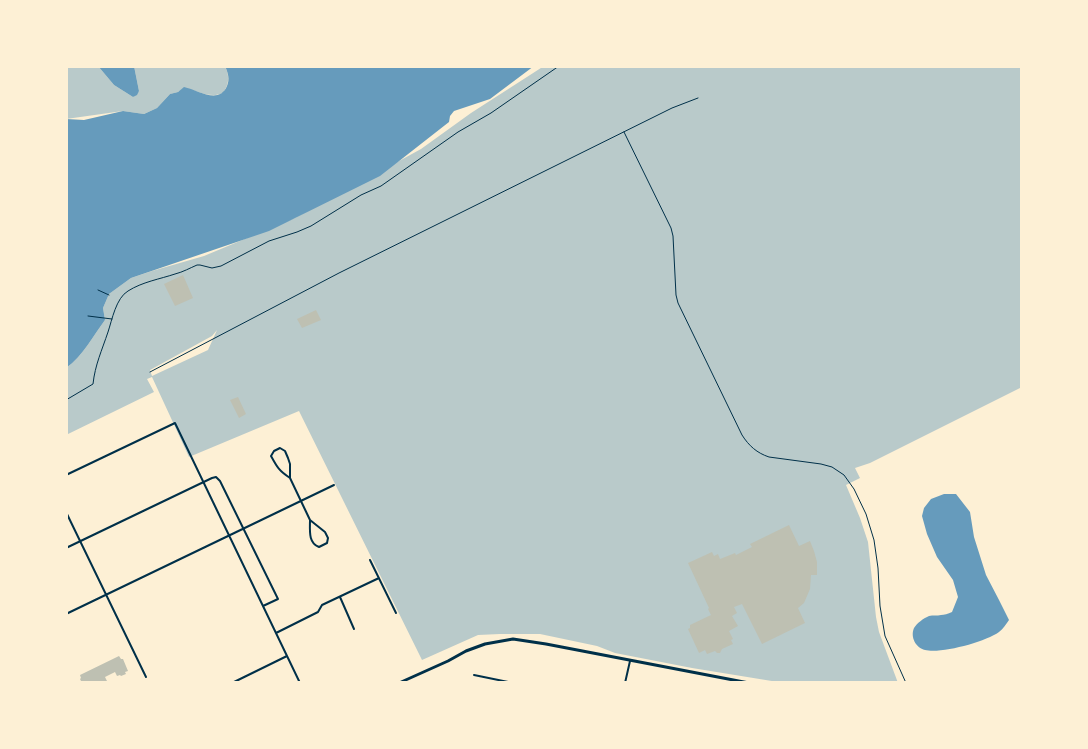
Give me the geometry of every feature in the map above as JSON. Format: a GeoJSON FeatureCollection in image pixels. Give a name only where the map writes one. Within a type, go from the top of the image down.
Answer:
{"type":"FeatureCollection","features":[{"type":"Feature","properties":{"kind":"main road"},"geometry":{"type":"LineString","coordinates":[[399,683],[471,649],[484,644],[513,639],[630,659],[749,683]]}},
{"type":"Feature","properties":{"kind":"street"},"geometry":{"type":"LineString","coordinates":[[66,475],[175,423],[300,683]]}},
{"type":"Feature","properties":{"kind":"street"},"geometry":{"type":"LineString","coordinates":[[290,478],[278,470],[272,456],[272,452],[277,449],[283,449],[288,458],[290,478],[310,520],[310,536],[314,545],[319,547],[327,542],[328,538],[323,530],[310,520]]}},
{"type":"Feature","properties":{"kind":"street"},"geometry":{"type":"LineString","coordinates":[[66,548],[216,477],[220,481],[244,528],[278,599],[263,606]]}},
{"type":"Feature","properties":{"kind":"street"},"geometry":{"type":"LineString","coordinates":[[66,614],[334,484]]}},
{"type":"Feature","properties":{"kind":"street"},"geometry":{"type":"LineString","coordinates":[[66,512],[146,678]]}},
{"type":"Feature","properties":{"kind":"street"},"geometry":{"type":"LineString","coordinates":[[370,560],[396,614]]}},
{"type":"Feature","properties":{"kind":"street"},"geometry":{"type":"LineString","coordinates":[[276,633],[318,612],[322,605],[379,578]]}},
{"type":"Feature","properties":{"kind":"street"},"geometry":{"type":"LineString","coordinates":[[340,597],[354,629]]}},
{"type":"Feature","properties":{"kind":"street"},"geometry":{"type":"LineString","coordinates":[[232,683],[287,656]]}},
{"type":"Feature","properties":{"kind":"street"},"geometry":{"type":"LineString","coordinates":[[625,683],[630,659]]}},
{"type":"Feature","properties":{"kind":"street"},"geometry":{"type":"LineString","coordinates":[[474,675],[513,683]]}},
{"type":"Feature","properties":{"kind":"lane"},"geometry":{"type":"LineString","coordinates":[[150,372],[339,273],[672,108],[698,98]]}},
{"type":"Feature","properties":{"kind":"lane"},"geometry":{"type":"LineString","coordinates":[[624,132],[671,228],[678,302],[742,435],[750,446],[769,457],[832,467],[844,475],[854,489],[866,514],[874,540],[880,606],[885,636],[906,683]]}},
{"type":"Feature","properties":{"kind":"path"},"geometry":{"type":"LineString","coordinates":[[66,400],[93,384],[97,360],[112,319],[124,294],[130,289],[177,274],[197,265],[212,268],[221,266],[274,239],[311,226],[382,186],[458,132],[483,118],[560,66]]}},
{"type":"Feature","properties":{"kind":"path"},"geometry":{"type":"LineString","coordinates":[[98,290],[109,295]]}},
{"type":"Feature","properties":{"kind":"path"},"geometry":{"type":"LineString","coordinates":[[88,316],[112,319]]}},
{"type":"Feature","properties":{"kind":"shaded area"},"geometry":{"type":"Polygon","coordinates":[[[66,66],[98,66],[114,85],[133,97],[139,91],[134,66],[225,66],[228,80],[227,87],[223,93],[208,95],[184,88],[170,94],[157,108],[144,114],[123,111],[66,119],[66,66]]]}},
{"type":"Feature","properties":{"kind":"shaded area"},"geometry":{"type":"Polygon","coordinates":[[[544,66],[1022,66],[1022,387],[870,463],[855,468],[860,478],[846,485],[868,542],[879,632],[898,683],[784,683],[615,653],[597,646],[540,634],[478,635],[422,660],[299,411],[189,457],[152,377],[147,379],[154,392],[66,435],[66,368],[83,352],[105,320],[103,308],[109,294],[131,278],[204,256],[295,218],[421,149],[471,113],[544,66]],[[217,330],[212,336],[150,370],[152,376],[208,350],[217,330]]]}},
{"type":"Feature","properties":{"kind":"water"},"geometry":{"type":"Polygon","coordinates":[[[98,66],[134,66],[139,91],[137,95],[133,97],[114,85],[98,66]]]}},
{"type":"Feature","properties":{"kind":"water"},"geometry":{"type":"Polygon","coordinates":[[[225,66],[534,66],[490,99],[454,111],[450,116],[449,122],[380,176],[269,231],[131,278],[109,294],[103,308],[105,320],[83,352],[66,368],[66,119],[84,120],[123,111],[144,114],[157,108],[170,94],[178,92],[184,87],[208,95],[219,95],[228,83],[225,66]]]}},
{"type":"Feature","properties":{"kind":"water"},"geometry":{"type":"Polygon","coordinates":[[[944,494],[956,494],[970,512],[974,537],[986,575],[1009,620],[999,632],[984,640],[952,649],[932,651],[922,649],[917,645],[913,638],[914,628],[929,616],[952,612],[958,597],[953,580],[937,557],[922,516],[924,508],[931,499],[944,494]]]}},
{"type":"Feature","properties":{"kind":"building"},"geometry":{"type":"Polygon","coordinates":[[[183,275],[193,298],[175,306],[164,284],[183,275]]]}},
{"type":"Feature","properties":{"kind":"building"},"geometry":{"type":"Polygon","coordinates":[[[316,310],[321,320],[302,328],[297,319],[316,310]]]}},
{"type":"Feature","properties":{"kind":"building"},"geometry":{"type":"Polygon","coordinates":[[[238,397],[246,414],[239,418],[230,400],[238,397]]]}},
{"type":"Feature","properties":{"kind":"building"},"geometry":{"type":"Polygon","coordinates":[[[789,525],[799,546],[810,541],[817,562],[817,575],[811,575],[810,589],[804,603],[798,608],[805,623],[762,644],[742,604],[734,607],[737,613],[732,616],[738,626],[729,631],[733,644],[722,649],[720,653],[715,651],[707,654],[705,650],[699,653],[688,629],[690,625],[711,615],[688,563],[712,552],[714,556],[718,554],[720,559],[735,553],[736,555],[752,547],[750,544],[789,525]]]}},
{"type":"Feature","properties":{"kind":"building"},"geometry":{"type":"Polygon","coordinates":[[[119,656],[123,659],[128,671],[125,672],[126,674],[117,676],[115,672],[105,677],[108,683],[82,683],[80,675],[119,656]]]}}]}
